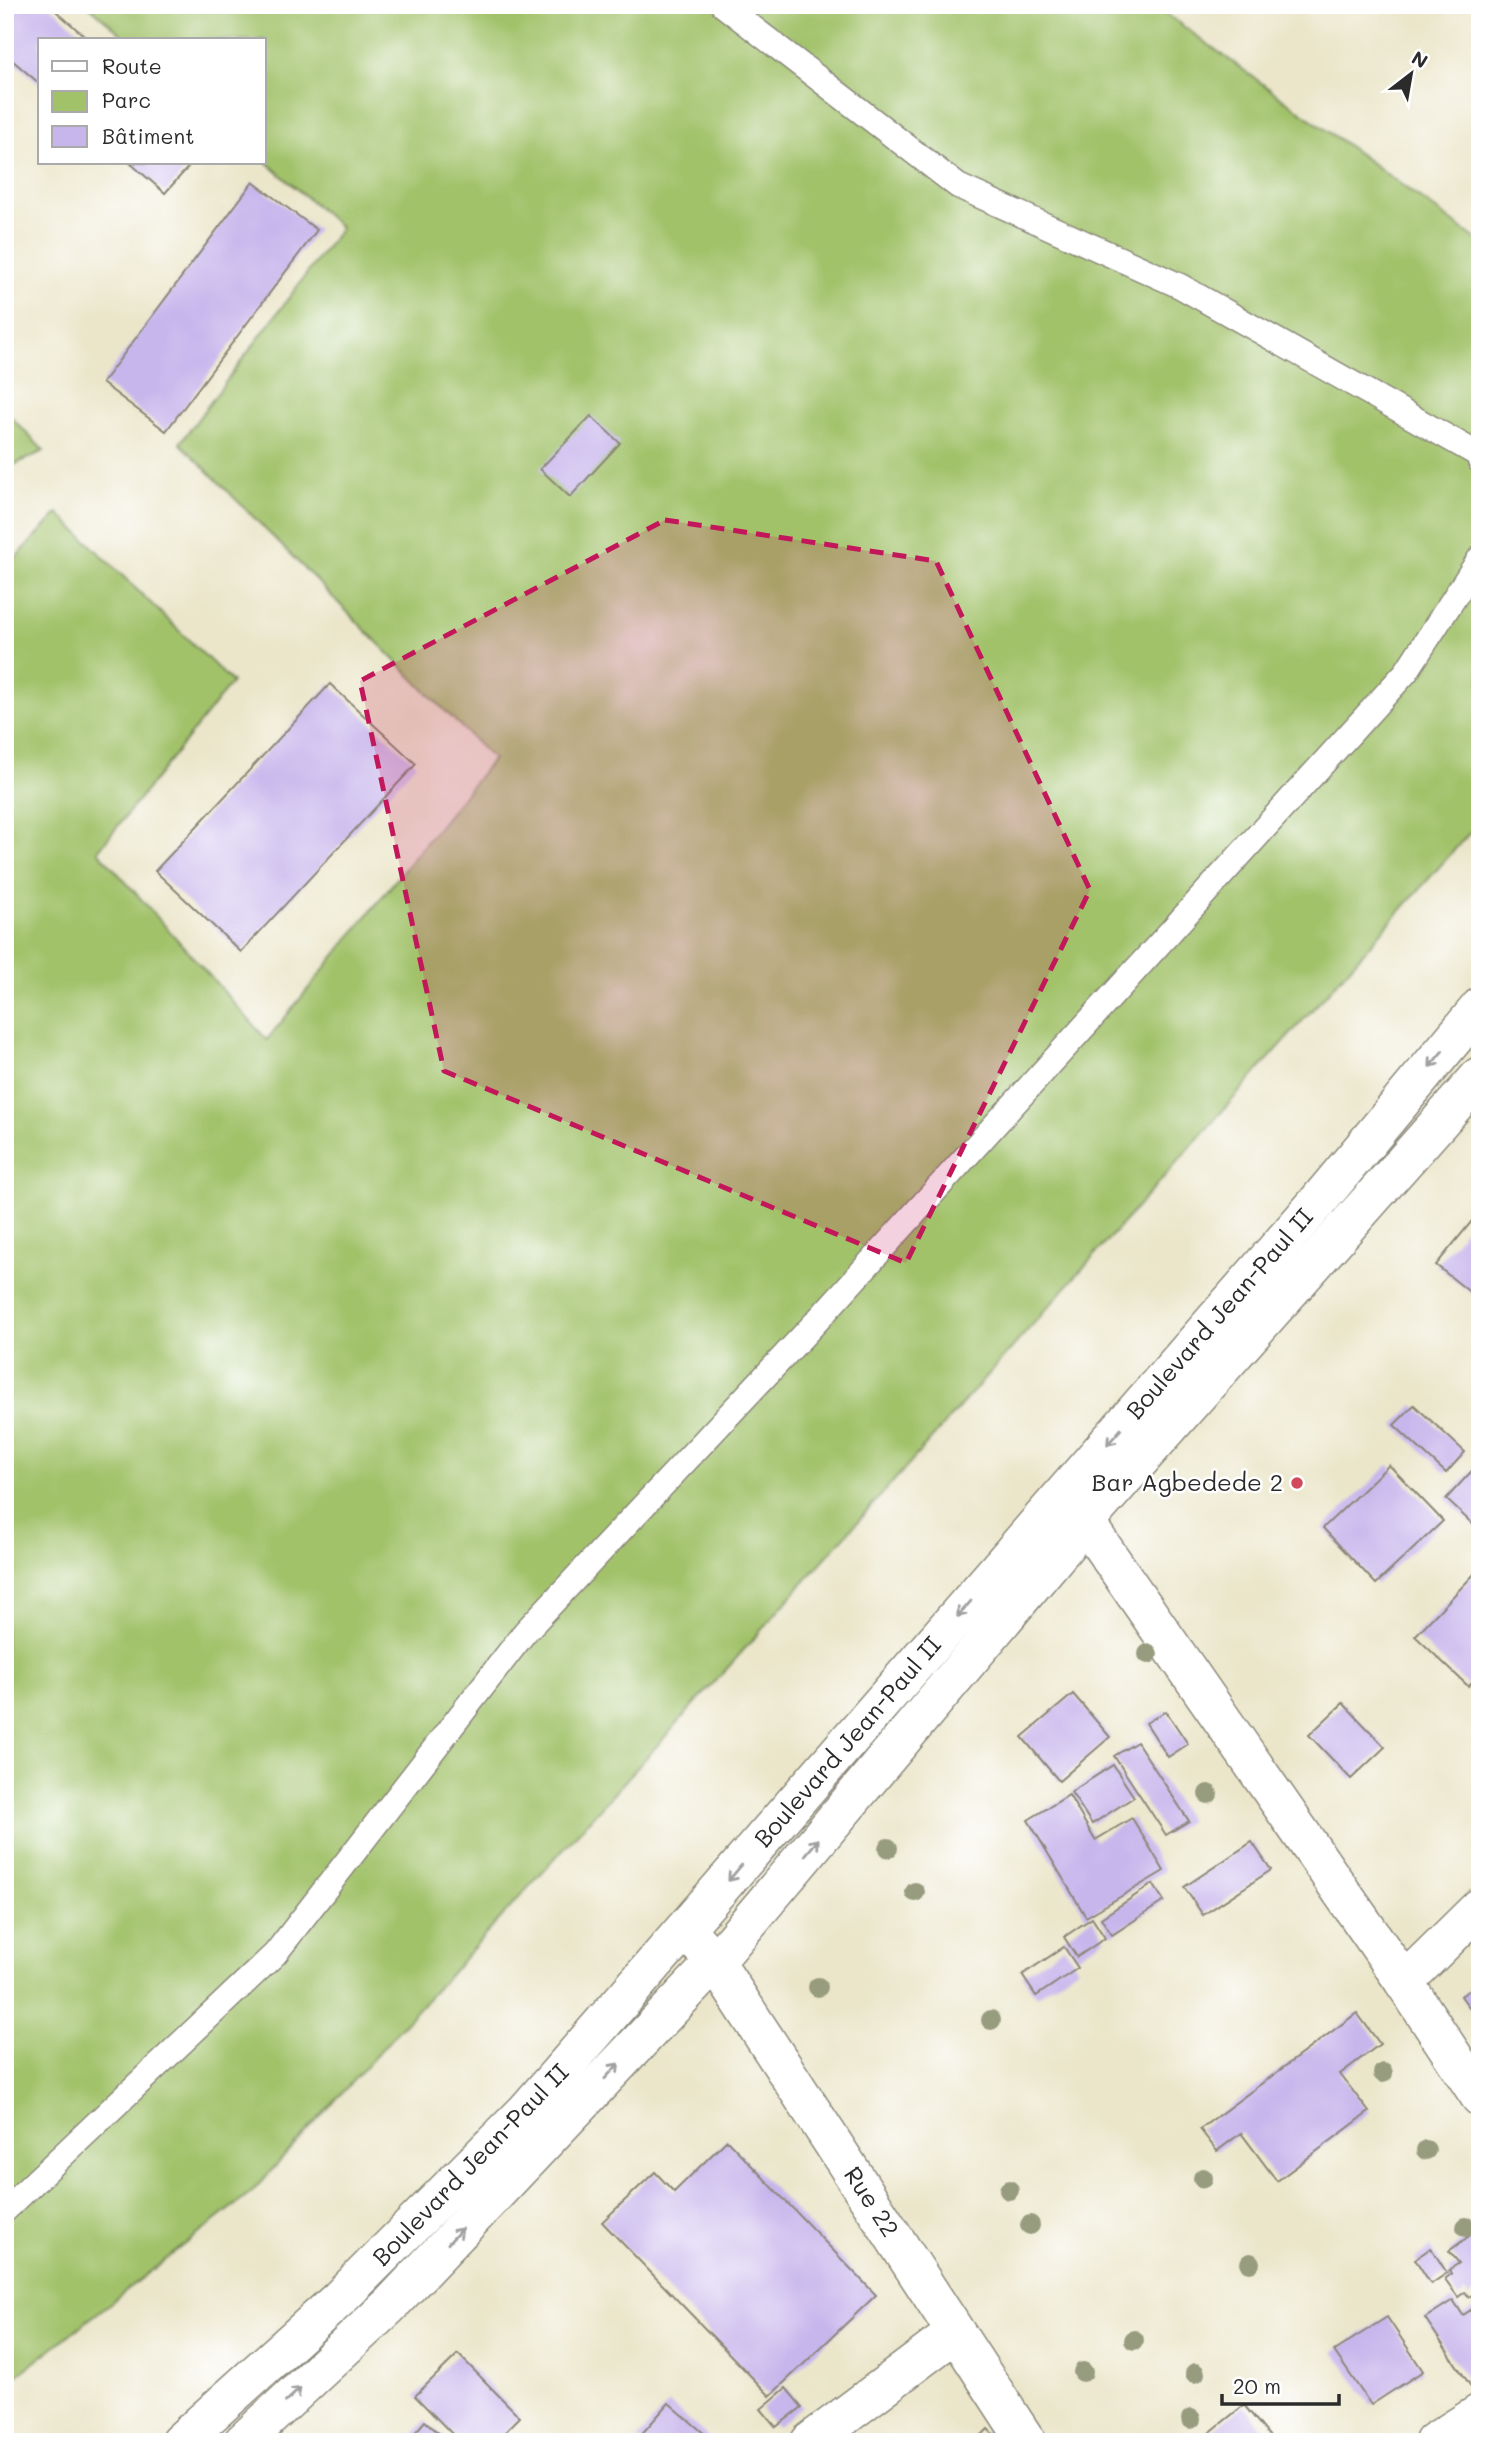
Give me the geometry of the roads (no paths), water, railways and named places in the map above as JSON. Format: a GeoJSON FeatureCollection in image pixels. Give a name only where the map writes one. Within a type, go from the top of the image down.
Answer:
{"type":"FeatureCollection","features":[{"type":"Feature","properties":{"kind":"main road","name":"Boulevard Jean-Paul II"},"geometry":{"type":"LineString","coordinates":[[180,2442],[340,2298],[526,2111],[1315,1205],[1480,1007]]}},
{"type":"Feature","properties":{"kind":"main road","name":"Boulevard Jean-Paul II"},"geometry":{"type":"LineString","coordinates":[[243,2442],[389,2306],[715,1962],[1085,1522],[1480,1076]]}},
{"type":"Feature","properties":{"kind":"main road"},"geometry":{"type":"LineString","coordinates":[[1085,1522],[1404,1982],[1480,2097]]}},
{"type":"Feature","properties":{"kind":"main road"},"geometry":{"type":"LineString","coordinates":[[1404,1982],[1480,1907]]}},
{"type":"Feature","properties":{"kind":"main road","name":"Rue 22"},"geometry":{"type":"LineString","coordinates":[[686,1930],[715,1962],[1027,2442]]}},
{"type":"Feature","properties":{"kind":"main road"},"geometry":{"type":"LineString","coordinates":[[810,2442],[956,2333]]}},
{"type":"Feature","properties":{"kind":"main road"},"geometry":{"type":"LineString","coordinates":[[1434,2442],[1480,2413]]}},
{"type":"Feature","properties":{"kind":"lane"},"geometry":{"type":"LineString","coordinates":[[723,5],[958,186],[1180,286],[1479,455],[1480,461]]}},
{"type":"Feature","properties":{"kind":"lane"},"geometry":{"type":"LineString","coordinates":[[5,2210],[275,1954],[526,1632],[815,1323],[1406,672],[1480,558]]}},
{"type":"Feature","properties":{"kind":"place","name":"Bar Agbedede 2"},"geometry":{"type":"Point","coordinates":[1297,1483]}}]}
